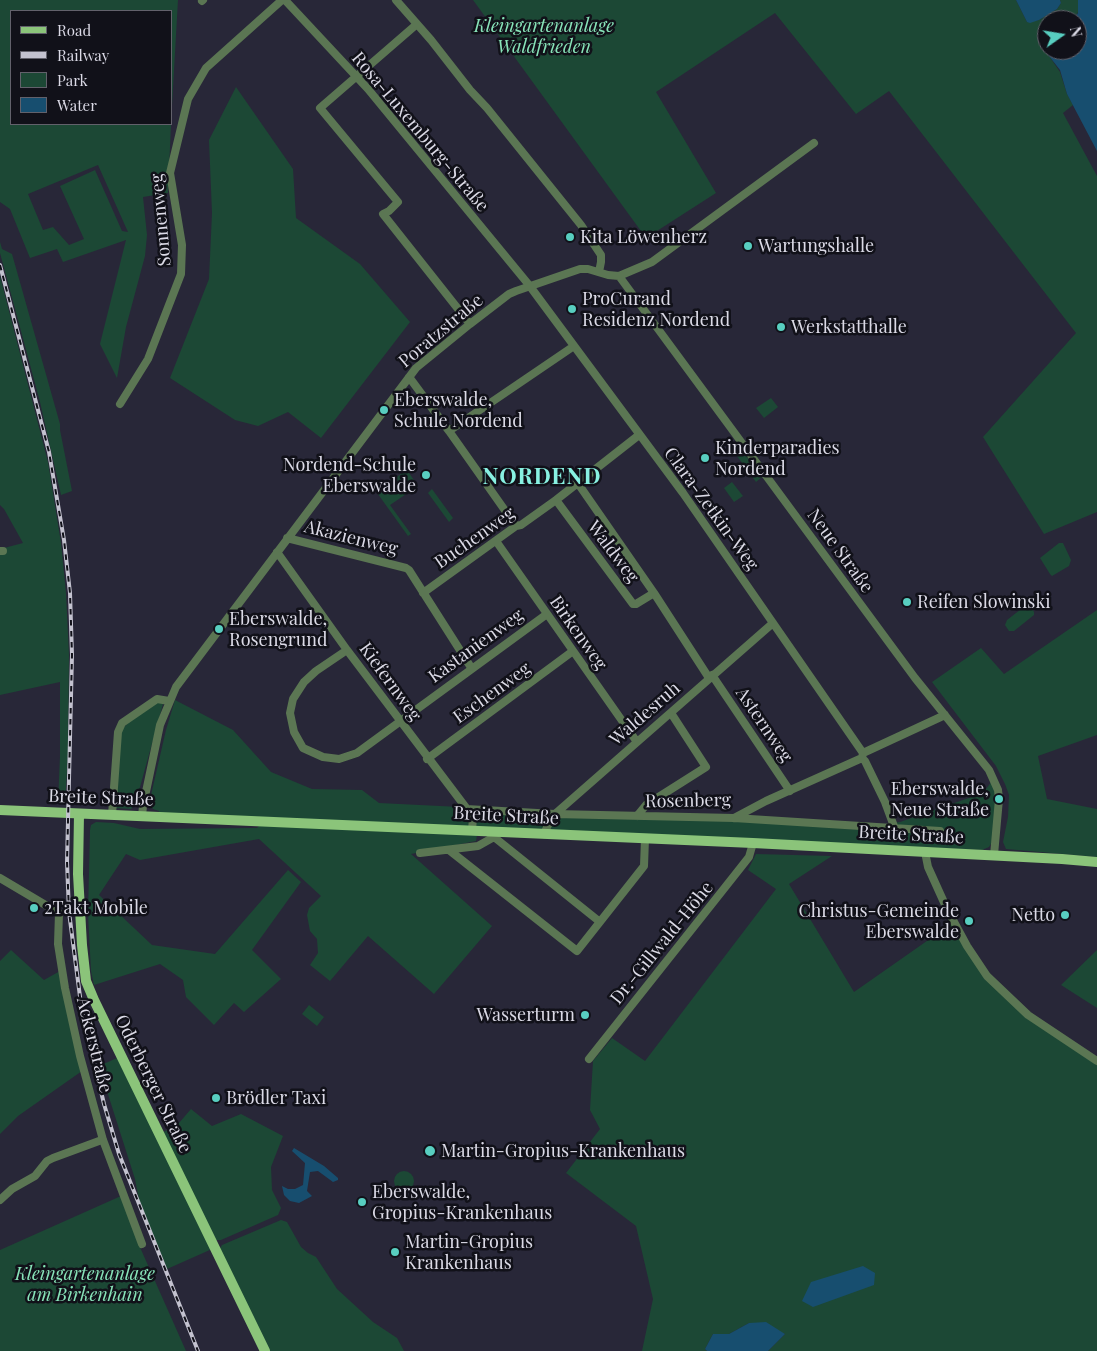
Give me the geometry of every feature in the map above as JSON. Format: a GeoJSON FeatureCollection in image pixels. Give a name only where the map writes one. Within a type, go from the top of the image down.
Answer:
{"type":"FeatureCollection","features":[{"type":"Feature","properties":{"kind":"main road","name":"Breite Straße"},"geometry":{"type":"LineString","coordinates":[[0,810],[472,831],[494,834],[544,834],[753,843],[1097,862]]}},
{"type":"Feature","properties":{"kind":"main road","name":"Oderberger Straße"},"geometry":{"type":"LineString","coordinates":[[79,814],[78,874],[86,981],[265,1351]]}},
{"type":"Feature","properties":{"kind":"street","name":"Rosa-Luxemburg-Straße"},"geometry":{"type":"LineString","coordinates":[[284,0],[356,76],[529,285]]}},
{"type":"Feature","properties":{"kind":"street","name":"Sonnenweg"},"geometry":{"type":"LineString","coordinates":[[120,404],[148,359],[181,274],[182,245],[170,174],[188,99],[206,68],[284,0]]}},
{"type":"Feature","properties":{"kind":"street"},"geometry":{"type":"LineString","coordinates":[[396,0],[487,108],[591,239],[601,255],[599,272]]}},
{"type":"Feature","properties":{"kind":"street"},"geometry":{"type":"LineString","coordinates":[[417,24],[320,108],[398,202],[383,214],[470,324]]}},
{"type":"Feature","properties":{"kind":"street"},"geometry":{"type":"LineString","coordinates":[[619,276],[659,258],[814,142]]}},
{"type":"Feature","properties":{"kind":"street","name":"Poratzstraße"},"geometry":{"type":"LineString","coordinates":[[142,816],[158,736],[169,701],[176,687],[409,377],[424,360],[509,294],[529,285],[580,269],[619,276]]}},
{"type":"Feature","properties":{"kind":"street","name":"Neue Straße"},"geometry":{"type":"LineString","coordinates":[[619,276],[876,625],[989,770],[999,799],[994,856]]}},
{"type":"Feature","properties":{"kind":"street","name":"Clara-Zetkin-Weg"},"geometry":{"type":"LineString","coordinates":[[529,285],[682,493],[862,755],[885,802],[895,829]]}},
{"type":"Feature","properties":{"kind":"street"},"geometry":{"type":"LineString","coordinates":[[449,431],[574,346]]}},
{"type":"Feature","properties":{"kind":"street"},"geometry":{"type":"LineString","coordinates":[[409,377],[516,526]]}},
{"type":"Feature","properties":{"kind":"street","name":"Buchenweg"},"geometry":{"type":"LineString","coordinates":[[423,593],[516,526],[521,525],[556,500],[639,435]]}},
{"type":"Feature","properties":{"kind":"street","name":"Waldweg"},"geometry":{"type":"LineString","coordinates":[[577,482],[710,676]]}},
{"type":"Feature","properties":{"kind":"street","name":"Waldweg"},"geometry":{"type":"LineString","coordinates":[[556,500],[633,604],[654,593]]}},
{"type":"Feature","properties":{"kind":"street","name":"Akazienweg"},"geometry":{"type":"LineString","coordinates":[[288,538],[409,570],[472,669]]}},
{"type":"Feature","properties":{"kind":"street","name":"Birkenweg"},"geometry":{"type":"LineString","coordinates":[[496,541],[637,742]]}},
{"type":"Feature","properties":{"kind":"street","name":"Kiefernweg"},"geometry":{"type":"LineString","coordinates":[[277,552],[427,759],[473,817],[472,831]]}},
{"type":"Feature","properties":{"kind":"street","name":"Kastanienweg"},"geometry":{"type":"LineString","coordinates":[[400,722],[547,614]]}},
{"type":"Feature","properties":{"kind":"street","name":"Waldesruh"},"geometry":{"type":"LineString","coordinates":[[544,834],[555,814],[671,713],[710,676],[773,623]]}},
{"type":"Feature","properties":{"kind":"street"},"geometry":{"type":"LineString","coordinates":[[347,650],[316,671],[304,682],[293,699],[290,713],[294,732],[302,748],[323,757],[339,759],[347,757],[358,753],[400,722]]}},
{"type":"Feature","properties":{"kind":"street","name":"Eschenweg"},"geometry":{"type":"LineString","coordinates":[[427,759],[573,651]]}},
{"type":"Feature","properties":{"kind":"street","name":"Asternweg"},"geometry":{"type":"LineString","coordinates":[[710,676],[790,791]]}},
{"type":"Feature","properties":{"kind":"street"},"geometry":{"type":"LineString","coordinates":[[112,815],[118,732],[122,723],[157,699],[169,701]]}},
{"type":"Feature","properties":{"kind":"street"},"geometry":{"type":"LineString","coordinates":[[637,816],[646,805],[706,766],[671,713]]}},
{"type":"Feature","properties":{"kind":"street","name":"Rosenberg"},"geometry":{"type":"LineString","coordinates":[[466,809],[555,814],[734,818],[945,715]]}},
{"type":"Feature","properties":{"kind":"street"},"geometry":{"type":"LineString","coordinates":[[734,818],[940,831]]}},
{"type":"Feature","properties":{"kind":"street"},"geometry":{"type":"LineString","coordinates":[[420,853],[478,846],[494,834],[600,922]]}},
{"type":"Feature","properties":{"kind":"street"},"geometry":{"type":"LineString","coordinates":[[449,850],[576,951],[644,866],[645,839]]}},
{"type":"Feature","properties":{"kind":"street","name":"Dr.-Gillwald-Höhe"},"geometry":{"type":"LineString","coordinates":[[589,1059],[739,870],[749,856],[753,843]]}},
{"type":"Feature","properties":{"kind":"street"},"geometry":{"type":"LineString","coordinates":[[926,852],[928,867],[947,909],[986,976],[1028,1015],[1097,1061]]}},
{"type":"Feature","properties":{"kind":"street","name":"Ackerstraße"},"geometry":{"type":"LineString","coordinates":[[0,878],[58,913],[58,944],[65,988],[80,1056],[103,1140],[142,1244]]}},
{"type":"Feature","properties":{"kind":"street"},"geometry":{"type":"LineString","coordinates":[[0,1200],[35,1176],[47,1161],[99,1141]]}},
{"type":"Feature","properties":{"kind":"green space"},"geometry":{"type":"Polygon","coordinates":[[[0,0],[178,0],[172,105],[172,10],[10,10],[10,125],[171,125],[168,193],[143,197],[147,235],[145,256],[126,327],[117,378],[100,344],[126,240],[63,262],[57,249],[30,258],[10,209],[0,202],[0,0]],[[98,165],[28,194],[43,230],[53,227],[69,245],[84,239],[60,186],[95,170],[122,231],[128,232],[98,165]]]}},
{"type":"Feature","properties":{"kind":"green space","name":"Kleingartenanlage Waldfrieden"},"geometry":{"type":"Polygon","coordinates":[[[473,0],[1016,0],[1027,22],[1037,20],[1037,60],[1052,60],[1060,72],[1067,94],[1073,105],[1063,113],[1097,176],[1097,512],[1044,534],[983,437],[1076,333],[889,91],[856,114],[775,13],[656,92],[716,193],[646,238],[473,0]]]}},
{"type":"Feature","properties":{"kind":"green space"},"geometry":{"type":"Polygon","coordinates":[[[1060,0],[1078,0],[1079,10],[1055,10],[1061,3],[1060,0]]]}},
{"type":"Feature","properties":{"kind":"green space"},"geometry":{"type":"Polygon","coordinates":[[[236,87],[293,169],[296,218],[360,264],[410,322],[321,438],[288,412],[258,426],[235,420],[170,378],[209,279],[212,213],[209,140],[236,87]]]}},
{"type":"Feature","properties":{"kind":"green space"},"geometry":{"type":"Polygon","coordinates":[[[0,242],[2,249],[12,254],[60,424],[72,491],[61,495],[40,402],[0,253],[0,242]]]}},
{"type":"Feature","properties":{"kind":"green space"},"geometry":{"type":"Polygon","coordinates":[[[0,276],[48,462],[61,543],[69,655],[68,755],[65,803],[58,803],[60,682],[0,695],[0,548],[23,543],[0,505],[0,276]]]}},
{"type":"Feature","properties":{"kind":"green space"},"geometry":{"type":"Polygon","coordinates":[[[771,398],[778,407],[764,418],[756,408],[771,398]]]}},
{"type":"Feature","properties":{"kind":"green space"},"geometry":{"type":"Polygon","coordinates":[[[740,448],[762,477],[756,482],[734,452],[740,448]]]}},
{"type":"Feature","properties":{"kind":"green space"},"geometry":{"type":"Polygon","coordinates":[[[407,470],[418,486],[390,505],[411,534],[408,536],[370,483],[373,481],[379,489],[407,470]]]}},
{"type":"Feature","properties":{"kind":"green space"},"geometry":{"type":"Polygon","coordinates":[[[732,482],[743,496],[734,502],[724,488],[732,482]]]}},
{"type":"Feature","properties":{"kind":"green space"},"geometry":{"type":"Polygon","coordinates":[[[432,489],[453,518],[449,522],[428,493],[432,489]]]}},
{"type":"Feature","properties":{"kind":"green space"},"geometry":{"type":"Polygon","coordinates":[[[1059,543],[1063,543],[1071,560],[1069,566],[1052,576],[1040,558],[1059,543]]]}},
{"type":"Feature","properties":{"kind":"green space"},"geometry":{"type":"Polygon","coordinates":[[[1025,606],[1031,607],[1034,615],[1014,631],[1009,631],[1005,625],[1007,620],[1025,606]]]}},
{"type":"Feature","properties":{"kind":"green space"},"geometry":{"type":"Polygon","coordinates":[[[1097,610],[1097,735],[1038,756],[1047,799],[1097,809],[1097,857],[1006,849],[1003,842],[1008,817],[1009,795],[1005,784],[996,766],[932,682],[981,648],[1004,674],[1097,610]]]}},
{"type":"Feature","properties":{"kind":"green space"},"geometry":{"type":"Polygon","coordinates":[[[175,700],[233,730],[271,772],[312,789],[362,790],[379,803],[879,825],[900,822],[983,793],[992,781],[995,790],[996,815],[993,840],[989,847],[982,850],[159,813],[159,811],[151,806],[151,795],[175,700]]]}},
{"type":"Feature","properties":{"kind":"green space"},"geometry":{"type":"Polygon","coordinates":[[[160,702],[163,704],[135,805],[131,809],[115,808],[120,735],[123,728],[132,719],[153,704],[160,702]]]}},
{"type":"Feature","properties":{"kind":"green space"},"geometry":{"type":"Polygon","coordinates":[[[96,822],[114,823],[140,829],[257,828],[261,824],[477,835],[476,841],[411,854],[492,926],[434,994],[368,936],[330,981],[310,965],[318,953],[317,939],[310,931],[307,915],[309,908],[321,896],[259,839],[140,860],[126,854],[99,895],[152,945],[215,954],[288,870],[301,882],[252,950],[281,979],[244,1012],[234,1003],[214,1025],[186,997],[183,980],[160,964],[94,985],[91,971],[88,914],[90,830],[91,825],[96,822]]]}},
{"type":"Feature","properties":{"kind":"green space"},"geometry":{"type":"Polygon","coordinates":[[[756,854],[832,856],[789,884],[854,992],[954,922],[967,946],[1010,1000],[1097,1061],[1097,1351],[768,1351],[785,1334],[749,1323],[729,1334],[713,1334],[705,1349],[707,1351],[642,1351],[653,1299],[636,1226],[566,1173],[600,1129],[590,1110],[593,1061],[612,1038],[645,1061],[776,889],[748,870],[756,854]]]}},
{"type":"Feature","properties":{"kind":"green space"},"geometry":{"type":"Polygon","coordinates":[[[11,950],[44,980],[60,971],[82,1071],[18,1116],[0,1134],[0,961],[11,950]]]}},
{"type":"Feature","properties":{"kind":"green space"},"geometry":{"type":"Polygon","coordinates":[[[1097,950],[1097,1008],[1061,985],[1097,950]]]}},
{"type":"Feature","properties":{"kind":"green space"},"geometry":{"type":"Polygon","coordinates":[[[309,1005],[324,1017],[317,1026],[302,1014],[309,1005]]]}},
{"type":"Feature","properties":{"kind":"green space"},"geometry":{"type":"Polygon","coordinates":[[[117,1058],[212,1249],[167,1269],[139,1200],[135,1179],[99,1066],[117,1058]]]}},
{"type":"Feature","properties":{"kind":"green space"},"geometry":{"type":"Polygon","coordinates":[[[191,1109],[212,1126],[241,1114],[283,1136],[271,1167],[272,1190],[281,1208],[278,1215],[221,1240],[216,1240],[162,1133],[179,1123],[191,1109]]]}},
{"type":"Feature","properties":{"kind":"green space"},"geometry":{"type":"Polygon","coordinates":[[[404,1171],[411,1174],[414,1181],[411,1188],[404,1191],[397,1188],[394,1181],[397,1174],[404,1171]]]}},
{"type":"Feature","properties":{"kind":"green space","name":"Kleingartenanlage am Birkenhain"},"geometry":{"type":"Polygon","coordinates":[[[121,1196],[139,1245],[186,1351],[0,1351],[0,1250],[121,1196]]]}},
{"type":"Feature","properties":{"kind":"green space"},"geometry":{"type":"Polygon","coordinates":[[[281,1220],[287,1222],[301,1247],[316,1257],[337,1289],[373,1322],[397,1338],[404,1351],[268,1351],[220,1248],[222,1245],[281,1220]]]}},
{"type":"Feature","properties":{"kind":"water"},"geometry":{"type":"Polygon","coordinates":[[[1016,0],[1060,0],[1061,3],[1057,9],[1037,10],[1037,21],[1027,22],[1016,0]]]}},
{"type":"Feature","properties":{"kind":"water"},"geometry":{"type":"Polygon","coordinates":[[[1078,0],[1097,0],[1097,151],[1067,94],[1060,70],[1052,60],[1087,60],[1087,10],[1078,10],[1078,0]]]}},
{"type":"Feature","properties":{"kind":"water"},"geometry":{"type":"Polygon","coordinates":[[[294,1148],[324,1166],[338,1178],[338,1180],[333,1182],[318,1171],[310,1172],[307,1191],[312,1196],[299,1203],[290,1201],[284,1195],[282,1186],[288,1189],[295,1189],[303,1185],[305,1163],[292,1151],[294,1148]]]}},
{"type":"Feature","properties":{"kind":"water"},"geometry":{"type":"Polygon","coordinates":[[[863,1266],[875,1273],[874,1285],[813,1307],[802,1301],[811,1282],[863,1266]]]}},
{"type":"Feature","properties":{"kind":"water"},"geometry":{"type":"Polygon","coordinates":[[[766,1322],[785,1334],[768,1351],[707,1351],[705,1349],[713,1334],[729,1334],[749,1323],[766,1322]]]}},
{"type":"Feature","properties":{"kind":"railway"},"geometry":{"type":"LineString","coordinates":[[0,265],[49,452],[64,540],[70,593],[72,655],[67,862],[69,912],[82,1012],[104,1104],[119,1154],[198,1351]]}},
{"type":"Feature","properties":{"kind":"place","name":"Kita Löwenherz"},"geometry":{"type":"Point","coordinates":[570,237]}},
{"type":"Feature","properties":{"kind":"place","name":"Wartungshalle"},"geometry":{"type":"Point","coordinates":[748,246]}},
{"type":"Feature","properties":{"kind":"place","name":"ProCurand Residenz Nordend"},"geometry":{"type":"Point","coordinates":[572,309]}},
{"type":"Feature","properties":{"kind":"place","name":"Werkstatthalle"},"geometry":{"type":"Point","coordinates":[781,327]}},
{"type":"Feature","properties":{"kind":"place","name":"Eberswalde, Schule Nordend"},"geometry":{"type":"Point","coordinates":[384,410]}},
{"type":"Feature","properties":{"kind":"place","name":"Kinderparadies Nordend"},"geometry":{"type":"Point","coordinates":[705,458]}},
{"type":"Feature","properties":{"kind":"place","name":"Nordend-Schule Eberswalde"},"geometry":{"type":"Point","coordinates":[426,475]}},
{"type":"Feature","properties":{"kind":"place","name":"Reifen Slowinski"},"geometry":{"type":"Point","coordinates":[907,602]}},
{"type":"Feature","properties":{"kind":"place","name":"Eberswalde, Rosengrund"},"geometry":{"type":"Point","coordinates":[219,629]}},
{"type":"Feature","properties":{"kind":"place","name":"Eberswalde, Neue Straße"},"geometry":{"type":"Point","coordinates":[999,799]}},
{"type":"Feature","properties":{"kind":"place","name":"2Takt Mobile"},"geometry":{"type":"Point","coordinates":[34,908]}},
{"type":"Feature","properties":{"kind":"place","name":"Netto"},"geometry":{"type":"Point","coordinates":[1065,915]}},
{"type":"Feature","properties":{"kind":"place","name":"Christus-Gemeinde Eberswalde"},"geometry":{"type":"Point","coordinates":[969,921]}},
{"type":"Feature","properties":{"kind":"place","name":"Wasserturm"},"geometry":{"type":"Point","coordinates":[585,1015]}},
{"type":"Feature","properties":{"kind":"place","name":"Brödler Taxi"},"geometry":{"type":"Point","coordinates":[216,1098]}},
{"type":"Feature","properties":{"kind":"place","name":"Martin-Gropius-Krankenhaus"},"geometry":{"type":"Point","coordinates":[430,1151]}},
{"type":"Feature","properties":{"kind":"place","name":"Eberswalde, Gropius-Krankenhaus"},"geometry":{"type":"Point","coordinates":[362,1202]}},
{"type":"Feature","properties":{"kind":"place","name":"Martin-Gropius Krankenhaus"},"geometry":{"type":"Point","coordinates":[395,1252]}},
{"type":"Feature","properties":{"kind":"district","name":"NORDEND"},"geometry":{"type":"Point","coordinates":[542,477]}}]}
